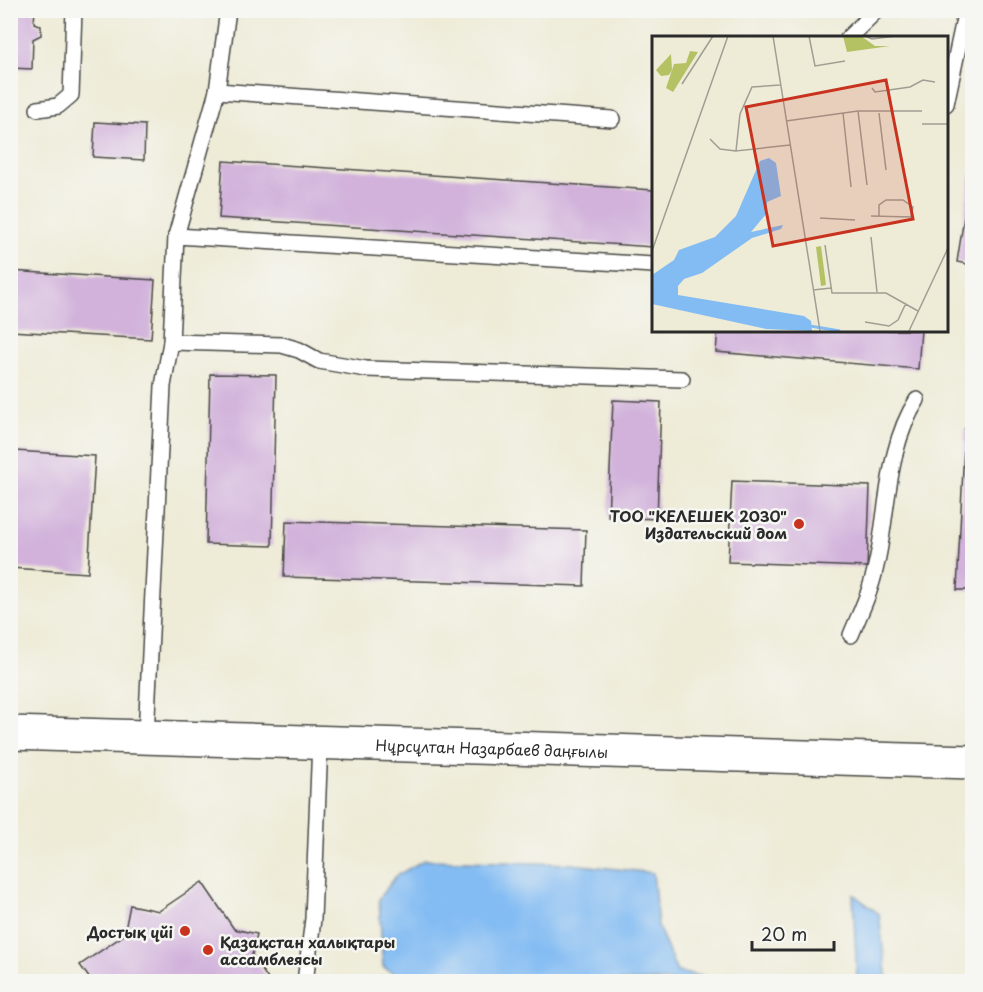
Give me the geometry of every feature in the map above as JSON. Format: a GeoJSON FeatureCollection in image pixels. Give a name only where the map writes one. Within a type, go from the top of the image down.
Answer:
{"type":"FeatureCollection","features":[{"type":"Feature","properties":{"kind":"main road","name":"Нұрсұлтан Назарбаев даңғылы"},"geometry":{"type":"LineString","coordinates":[[10,733],[972,762]]}},
{"type":"Feature","properties":{"kind":"lane"},"geometry":{"type":"LineString","coordinates":[[38,109],[58,106],[71,95],[74,10]]}},
{"type":"Feature","properties":{"kind":"lane"},"geometry":{"type":"LineString","coordinates":[[146,736],[163,386],[171,342],[176,236],[218,91],[228,10]]}},
{"type":"Feature","properties":{"kind":"lane"},"geometry":{"type":"LineString","coordinates":[[850,36],[877,10]]}},
{"type":"Feature","properties":{"kind":"lane"},"geometry":{"type":"LineString","coordinates":[[947,95],[966,10]]}},
{"type":"Feature","properties":{"kind":"lane"},"geometry":{"type":"LineString","coordinates":[[218,91],[612,119]]}},
{"type":"Feature","properties":{"kind":"lane"},"geometry":{"type":"LineString","coordinates":[[176,236],[652,265]]}},
{"type":"Feature","properties":{"kind":"lane"},"geometry":{"type":"LineString","coordinates":[[171,342],[282,345],[299,350],[319,361],[366,369],[682,379]]}},
{"type":"Feature","properties":{"kind":"lane"},"geometry":{"type":"LineString","coordinates":[[851,635],[870,588],[897,447],[907,415],[917,400]]}},
{"type":"Feature","properties":{"kind":"lane"},"geometry":{"type":"LineString","coordinates":[[305,981],[313,919],[320,742]]}},
{"type":"Feature","properties":{"kind":"water"},"geometry":{"type":"Polygon","coordinates":[[[424,860],[572,864],[653,873],[658,926],[677,972],[730,981],[406,981],[383,967],[379,899],[396,876],[424,860]]]}},
{"type":"Feature","properties":{"kind":"water"},"geometry":{"type":"Polygon","coordinates":[[[853,894],[879,914],[887,981],[857,981],[853,894]]]}},
{"type":"Feature","properties":{"kind":"building"},"geometry":{"type":"Polygon","coordinates":[[[10,10],[35,10],[34,23],[41,26],[41,35],[33,39],[32,69],[10,68],[10,10]]]}},
{"type":"Feature","properties":{"kind":"building"},"geometry":{"type":"Polygon","coordinates":[[[95,122],[145,125],[144,160],[93,157],[95,122]]]}},
{"type":"Feature","properties":{"kind":"building"},"geometry":{"type":"Polygon","coordinates":[[[223,161],[652,190],[652,247],[219,218],[223,161]]]}},
{"type":"Feature","properties":{"kind":"building"},"geometry":{"type":"Polygon","coordinates":[[[972,174],[972,265],[957,262],[972,174]]]}},
{"type":"Feature","properties":{"kind":"building"},"geometry":{"type":"Polygon","coordinates":[[[10,271],[155,280],[151,339],[10,331],[10,271]]]}},
{"type":"Feature","properties":{"kind":"building"},"geometry":{"type":"Polygon","coordinates":[[[718,332],[921,332],[918,369],[716,352],[718,332]]]}},
{"type":"Feature","properties":{"kind":"building"},"geometry":{"type":"Polygon","coordinates":[[[210,374],[276,375],[272,546],[206,544],[210,374]]]}},
{"type":"Feature","properties":{"kind":"building"},"geometry":{"type":"Polygon","coordinates":[[[613,400],[661,402],[657,519],[608,517],[613,400]]]}},
{"type":"Feature","properties":{"kind":"building"},"geometry":{"type":"Polygon","coordinates":[[[965,428],[972,428],[972,590],[957,590],[965,428]]]}},
{"type":"Feature","properties":{"kind":"building"},"geometry":{"type":"Polygon","coordinates":[[[15,451],[95,456],[88,573],[10,568],[15,451]]]}},
{"type":"Feature","properties":{"kind":"building","name":"ТОО \"КЕЛЕШЕК 2030\" Издательский дом"},"geometry":{"type":"Polygon","coordinates":[[[732,481],[870,486],[867,567],[728,562],[732,481]]]}},
{"type":"Feature","properties":{"kind":"building"},"geometry":{"type":"Polygon","coordinates":[[[286,521],[586,530],[584,586],[284,577],[286,521]]]}},
{"type":"Feature","properties":{"kind":"building","name":"Достық үйі"},"geometry":{"type":"Polygon","coordinates":[[[202,882],[234,929],[257,934],[252,955],[270,982],[92,982],[80,965],[124,935],[130,905],[159,911],[202,882]]]}},
{"type":"Feature","properties":{"kind":"place","name":"ТОО \"КЕЛЕШЕК 2030\" Издательский дом"},"geometry":{"type":"Point","coordinates":[799,524]}},
{"type":"Feature","properties":{"kind":"place","name":"Достық үйі"},"geometry":{"type":"Point","coordinates":[185,931]}},
{"type":"Feature","properties":{"kind":"place","name":"Қазақстан халықтары ассамблеясы"},"geometry":{"type":"Point","coordinates":[208,950]}}]}
